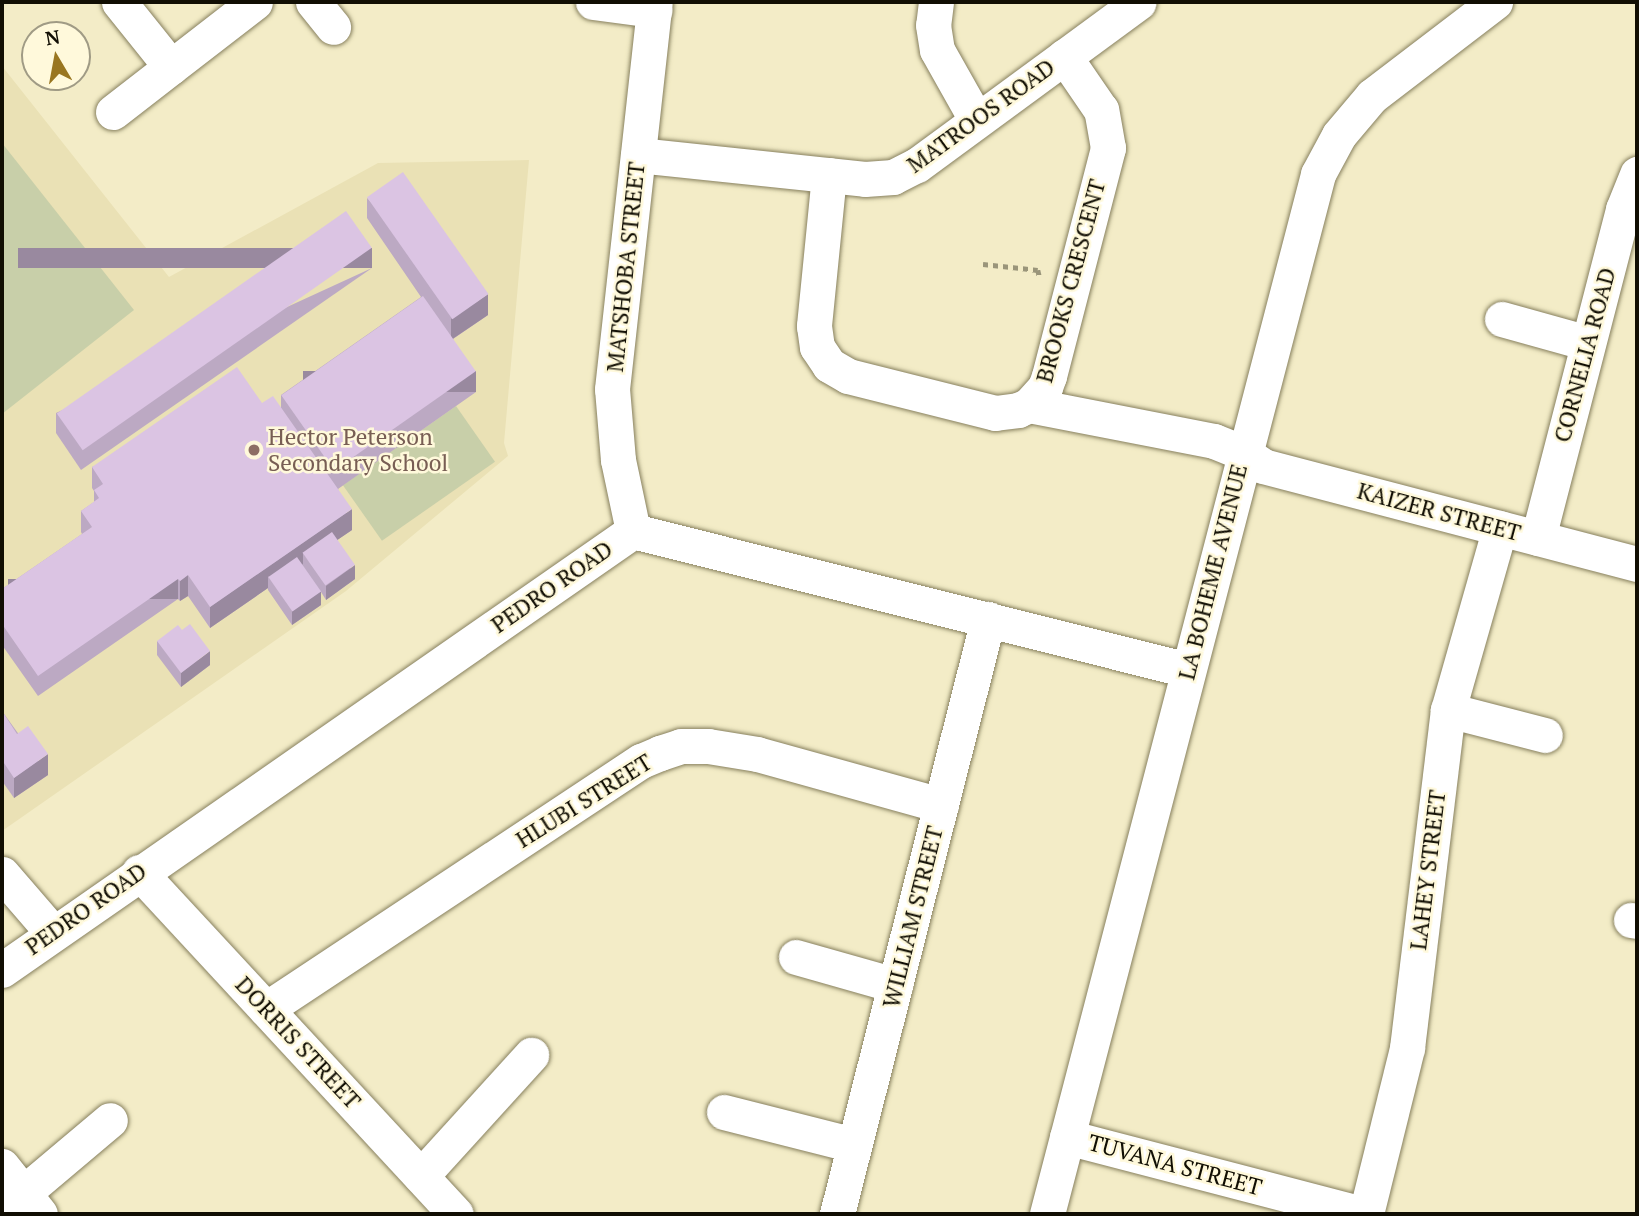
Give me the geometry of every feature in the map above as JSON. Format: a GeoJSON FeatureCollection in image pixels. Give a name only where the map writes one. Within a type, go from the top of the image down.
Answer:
{"type":"FeatureCollection","features":[{"type":"Feature","properties":{"kind":"street"},"geometry":{"type":"LineString","coordinates":[[119,2],[171,67]]}},
{"type":"Feature","properties":{"kind":"street"},"geometry":{"type":"LineString","coordinates":[[113,112],[255,2]]}},
{"type":"Feature","properties":{"kind":"street"},"geometry":{"type":"LineString","coordinates":[[593,2],[654,6]]}},
{"type":"Feature","properties":{"kind":"street"},"geometry":{"type":"LineString","coordinates":[[936,2],[933,25],[937,50],[977,121]]}},
{"type":"Feature","properties":{"kind":"street","name":"MATROOS ROAD"},"geometry":{"type":"LineString","coordinates":[[638,155],[829,176],[865,179],[893,177],[917,165],[1139,2]]}},
{"type":"Feature","properties":{"kind":"street","name":"LA BOHEME AVENUE"},"geometry":{"type":"LineString","coordinates":[[1047,1214],[1310,195],[1327,154],[1354,115],[1372,96],[1495,2]]}},
{"type":"Feature","properties":{"kind":"street","name":"MATSHOBA STREET"},"geometry":{"type":"LineString","coordinates":[[633,531],[618,460],[612,389],[654,6]]}},
{"type":"Feature","properties":{"kind":"street","name":"BROOKS CRESCENT"},"geometry":{"type":"LineString","coordinates":[[829,176],[814,326],[817,347],[829,365],[848,376],[995,413],[1018,410],[1029,405],[1045,387],[1108,148],[1108,134],[1101,110],[1064,56]]}},
{"type":"Feature","properties":{"kind":"street","name":"CORNELIA ROAD"},"geometry":{"type":"LineString","coordinates":[[1538,538],[1623,209],[1637,174]]}},
{"type":"Feature","properties":{"kind":"street"},"geometry":{"type":"LineString","coordinates":[[1502,319],[1588,343]]}},
{"type":"Feature","properties":{"kind":"street","name":"KAIZER STREET"},"geometry":{"type":"LineString","coordinates":[[1029,405],[1214,441],[1244,453],[1263,466],[1637,564]]}},
{"type":"Feature","properties":{"kind":"street","name":"LAHEY STREET"},"geometry":{"type":"LineString","coordinates":[[1365,1214],[1407,1048],[1447,710],[1500,528]]}},
{"type":"Feature","properties":{"kind":"street","name":"PEDRO ROAD"},"geometry":{"type":"LineString","coordinates":[[2,970],[52,932],[633,531],[1188,670]]}},
{"type":"Feature","properties":{"kind":"street","name":"WILLIAM STREET"},"geometry":{"type":"LineString","coordinates":[[837,1214],[988,619]]}},
{"type":"Feature","properties":{"kind":"street"},"geometry":{"type":"LineString","coordinates":[[1447,710],[1545,735]]}},
{"type":"Feature","properties":{"kind":"street","name":"HLUBI STREET"},"geometry":{"type":"LineString","coordinates":[[266,1009],[641,761],[660,753],[681,747],[708,746],[757,754],[941,805]]}},
{"type":"Feature","properties":{"kind":"street","name":"DORRIS STREET"},"geometry":{"type":"LineString","coordinates":[[139,872],[456,1214]]}},
{"type":"Feature","properties":{"kind":"street"},"geometry":{"type":"LineString","coordinates":[[2,874],[52,932]]}},
{"type":"Feature","properties":{"kind":"street"},"geometry":{"type":"LineString","coordinates":[[796,957],[895,985]]}},
{"type":"Feature","properties":{"kind":"street"},"geometry":{"type":"LineString","coordinates":[[421,1176],[531,1055]]}},
{"type":"Feature","properties":{"kind":"street"},"geometry":{"type":"LineString","coordinates":[[724,1112],[855,1145]]}},
{"type":"Feature","properties":{"kind":"street"},"geometry":{"type":"LineString","coordinates":[[2,1166],[22,1207],[110,1120]]}},
{"type":"Feature","properties":{"kind":"street","name":"TUVANA STREET"},"geometry":{"type":"LineString","coordinates":[[1067,1137],[1365,1214]]}},
{"type":"Feature","properties":{"kind":"path"},"geometry":{"type":"LineString","coordinates":[[983,264],[1038,271],[1041,279],[1072,287]]}},
{"type":"Feature","properties":{"kind":"shaded area","name":"Hector Peterson Secondary School"},"geometry":{"type":"Polygon","coordinates":[[[2,66],[169,277],[378,163],[529,160],[504,443],[508,456],[346,591],[2,831],[2,66]]]}},
{"type":"Feature","properties":{"kind":"green space"},"geometry":{"type":"Polygon","coordinates":[[[2,143],[134,310],[2,414],[2,143]]]}},
{"type":"Feature","properties":{"kind":"green space"},"geometry":{"type":"Polygon","coordinates":[[[456,406],[495,462],[382,541],[343,485],[456,406]]]}},
{"type":"Feature","properties":{"kind":"building"},"geometry":{"type":"Polygon","coordinates":[[[403,172],[488,294],[452,319],[367,197],[403,172]]]}},
{"type":"Feature","properties":{"kind":"building"},"geometry":{"type":"Polygon","coordinates":[[[346,211],[372,248],[83,450],[57,413],[346,211]]]}},
{"type":"Feature","properties":{"kind":"building"},"geometry":{"type":"Polygon","coordinates":[[[423,296],[476,371],[334,471],[281,395],[423,296]]]}},
{"type":"Feature","properties":{"kind":"building"},"geometry":{"type":"Polygon","coordinates":[[[237,367],[262,403],[273,396],[352,509],[210,607],[188,575],[180,581],[178,579],[38,676],[2,624],[2,589],[92,527],[81,511],[99,498],[94,490],[103,484],[92,467],[237,367]]]}},
{"type":"Feature","properties":{"kind":"building"},"geometry":{"type":"Polygon","coordinates":[[[332,532],[355,565],[325,585],[303,553],[332,532]]]}},
{"type":"Feature","properties":{"kind":"building"},"geometry":{"type":"Polygon","coordinates":[[[297,557],[321,591],[292,611],[268,577],[297,557]]]}},
{"type":"Feature","properties":{"kind":"building"},"geometry":{"type":"Polygon","coordinates":[[[190,624],[210,651],[181,673],[157,641],[178,625],[182,630],[190,624]]]}},
{"type":"Feature","properties":{"kind":"building"},"geometry":{"type":"Polygon","coordinates":[[[2,711],[17,734],[28,726],[48,754],[14,778],[2,760],[2,711]]]}},
{"type":"Feature","properties":{"kind":"place","name":"Hector Peterson Secondary School"},"geometry":{"type":"Point","coordinates":[254,450]}}]}
